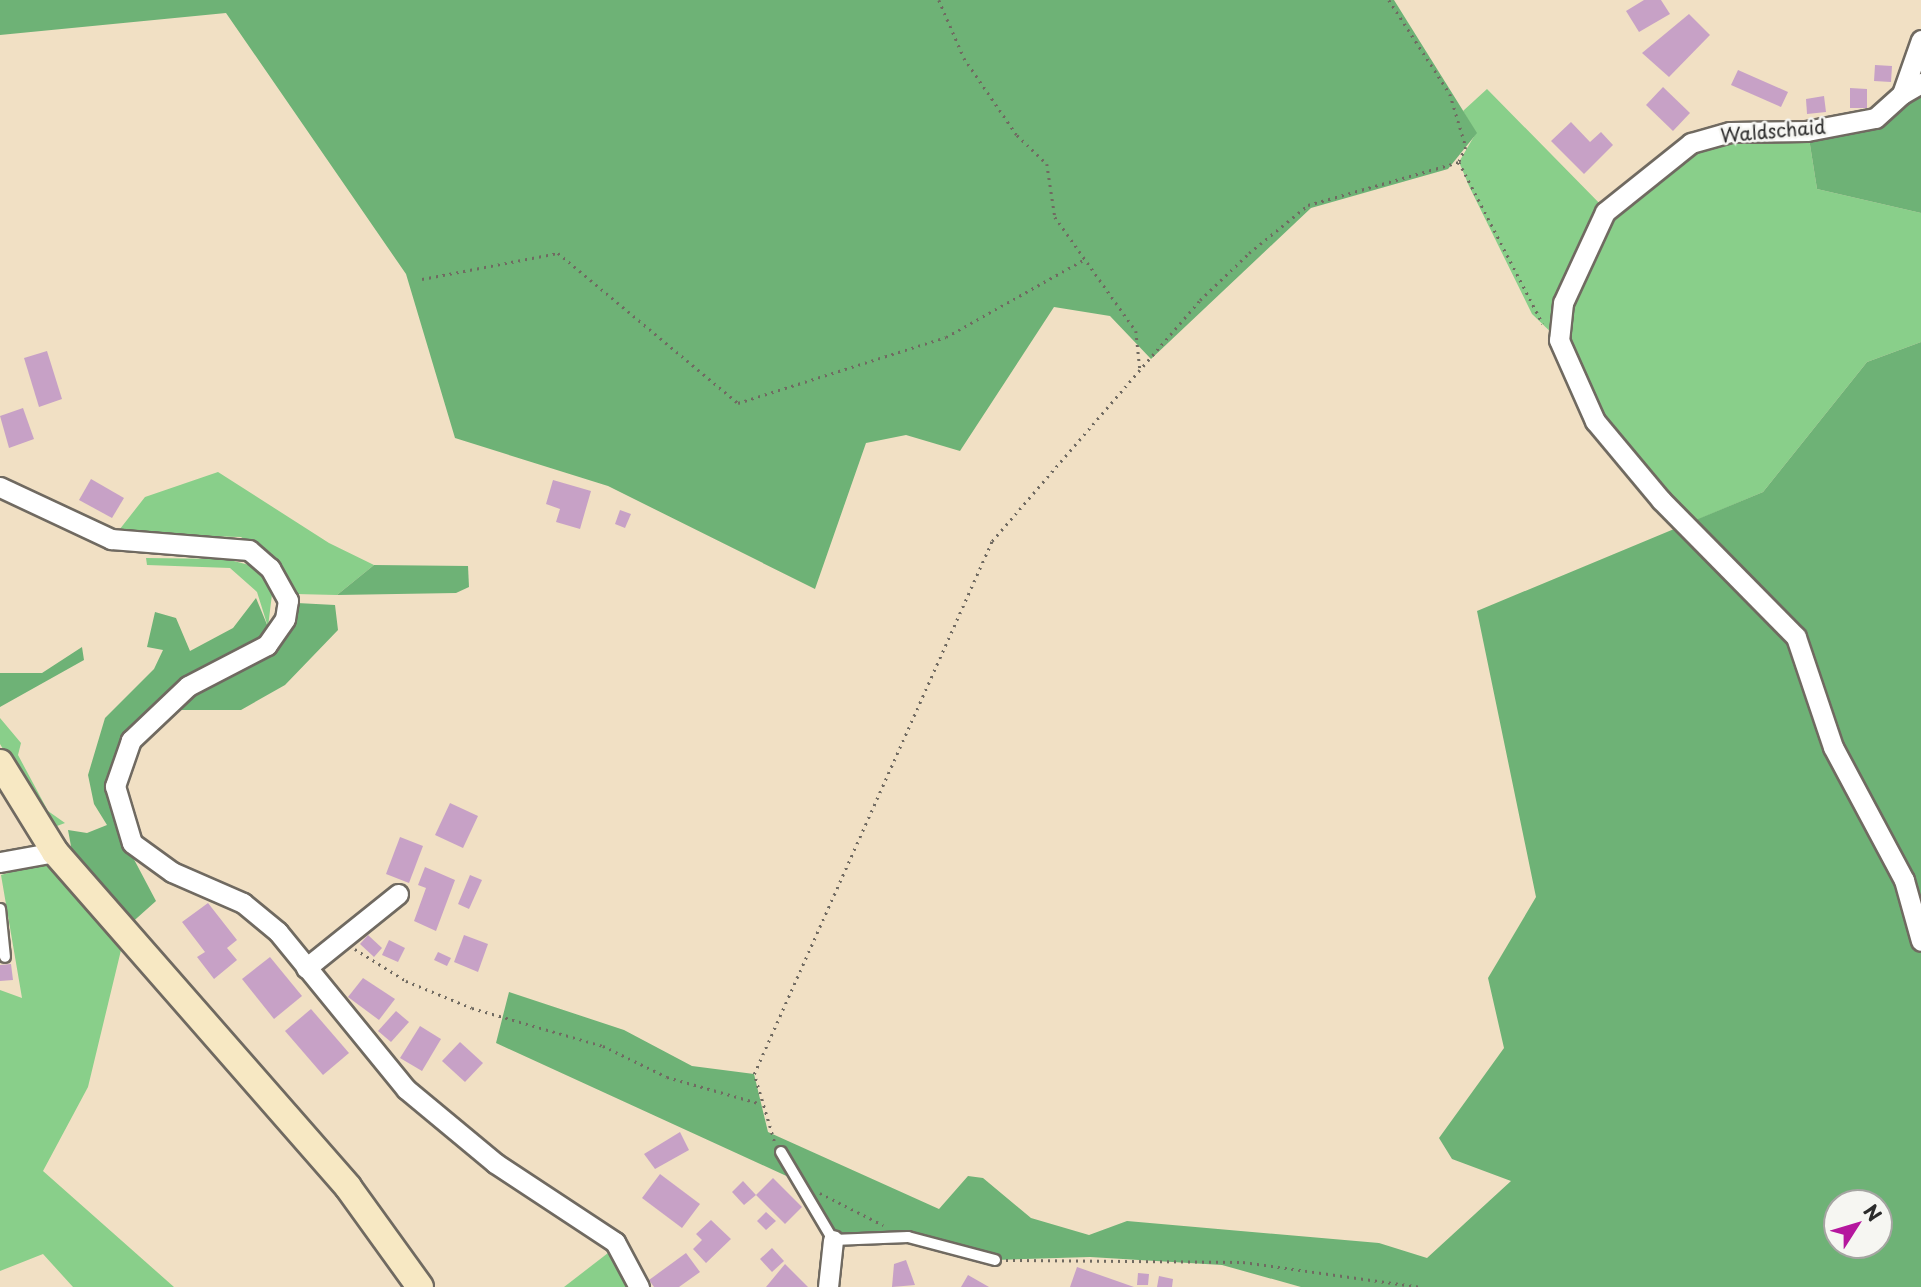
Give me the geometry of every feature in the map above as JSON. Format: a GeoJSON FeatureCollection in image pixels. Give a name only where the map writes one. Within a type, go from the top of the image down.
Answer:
{"type":"FeatureCollection","features":[{"type":"Feature","properties":{"kind":"street"},"geometry":{"type":"LineString","coordinates":[[1902,93],[1921,40]]}},
{"type":"Feature","properties":{"kind":"street"},"geometry":{"type":"LineString","coordinates":[[1902,93],[1921,83]]}},
{"type":"Feature","properties":{"kind":"street","name":"Waldschaid"},"geometry":{"type":"LineString","coordinates":[[1559,340],[1563,303],[1588,238],[1605,212],[1691,143],[1730,132],[1807,131],[1875,118],[1902,93]]}},
{"type":"Feature","properties":{"kind":"street"},"geometry":{"type":"LineString","coordinates":[[1559,340],[1594,421],[1661,500],[1796,637],[1833,747],[1904,880],[1921,941]]}},
{"type":"Feature","properties":{"kind":"street"},"geometry":{"type":"LineString","coordinates":[[0,487],[111,539],[249,550],[270,568],[288,600],[285,619],[267,645],[157,710],[131,740],[115,786],[132,844],[172,872],[243,903],[278,932],[406,1089],[495,1163],[615,1242],[639,1287]]}},
{"type":"Feature","properties":{"kind":"street"},"geometry":{"type":"LineString","coordinates":[[0,763],[55,852],[348,1187],[420,1287]]}},
{"type":"Feature","properties":{"kind":"street"},"geometry":{"type":"LineString","coordinates":[[0,862],[55,852]]}},
{"type":"Feature","properties":{"kind":"street"},"geometry":{"type":"LineString","coordinates":[[306,968],[343,942],[398,894]]}},
{"type":"Feature","properties":{"kind":"street"},"geometry":{"type":"LineString","coordinates":[[828,1287],[833,1240]]}},
{"type":"Feature","properties":{"kind":"lane"},"geometry":{"type":"LineString","coordinates":[[0,909],[5,957]]}},
{"type":"Feature","properties":{"kind":"lane"},"geometry":{"type":"LineString","coordinates":[[780,1152],[806,1186],[833,1240],[908,1237],[995,1260]]}},
{"type":"Feature","properties":{"kind":"path"},"geometry":{"type":"LineString","coordinates":[[939,0],[964,58],[1017,135],[1047,164],[1055,217],[1136,331],[1143,353],[1139,372]]}},
{"type":"Feature","properties":{"kind":"path"},"geometry":{"type":"LineString","coordinates":[[1389,0],[1450,94],[1466,146],[1459,162],[1532,314],[1559,340]]}},
{"type":"Feature","properties":{"kind":"path"},"geometry":{"type":"LineString","coordinates":[[780,1152],[758,1103],[754,1074],[992,541],[1200,300],[1308,205],[1459,162]]}},
{"type":"Feature","properties":{"kind":"path"},"geometry":{"type":"LineString","coordinates":[[422,279],[558,253],[738,403],[946,337],[1083,260]]}},
{"type":"Feature","properties":{"kind":"path"},"geometry":{"type":"LineString","coordinates":[[343,942],[405,981],[472,1008],[603,1046],[667,1077],[758,1103]]}},
{"type":"Feature","properties":{"kind":"path"},"geometry":{"type":"LineString","coordinates":[[806,1186],[908,1237]]}},
{"type":"Feature","properties":{"kind":"path"},"geometry":{"type":"LineString","coordinates":[[995,1260],[1243,1262],[1421,1287]]}},
{"type":"Feature","properties":{"kind":"green space"},"geometry":{"type":"Polygon","coordinates":[[[0,0],[1394,0],[1477,133],[1448,169],[1311,208],[1151,359],[1110,316],[1054,307],[960,451],[906,435],[866,443],[815,589],[608,486],[455,438],[406,274],[226,13],[0,35],[0,0]]]}},
{"type":"Feature","properties":{"kind":"green space"},"geometry":{"type":"Polygon","coordinates":[[[1921,42],[1921,213],[1817,189],[1808,132],[1875,118],[1902,93],[1921,42]]]}},
{"type":"Feature","properties":{"kind":"green space"},"geometry":{"type":"Polygon","coordinates":[[[1487,89],[1606,210],[1691,143],[1808,132],[1817,189],[1921,213],[1921,342],[1867,362],[1763,492],[1685,525],[1595,421],[1559,340],[1532,314],[1469,186],[1459,162],[1476,133],[1463,111],[1487,89]]]}},
{"type":"Feature","properties":{"kind":"green space"},"geometry":{"type":"Polygon","coordinates":[[[1921,342],[1921,1287],[1301,1287],[1222,1265],[1090,1257],[995,1260],[906,1237],[833,1240],[806,1185],[496,1043],[509,992],[624,1030],[692,1066],[754,1074],[768,1132],[939,1209],[968,1176],[983,1178],[1031,1218],[1089,1235],[1127,1221],[1379,1243],[1427,1258],[1511,1181],[1452,1159],[1439,1138],[1504,1048],[1488,978],[1536,897],[1477,611],[1763,492],[1867,362],[1921,342]]]}},
{"type":"Feature","properties":{"kind":"green space"},"geometry":{"type":"Polygon","coordinates":[[[218,472],[329,543],[374,565],[337,595],[295,594],[281,566],[241,537],[116,534],[145,497],[218,472]]]}},
{"type":"Feature","properties":{"kind":"green space"},"geometry":{"type":"Polygon","coordinates":[[[146,558],[226,559],[253,566],[273,586],[268,627],[257,592],[230,568],[147,565],[146,558]]]}},
{"type":"Feature","properties":{"kind":"green space"},"geometry":{"type":"Polygon","coordinates":[[[374,565],[468,566],[469,587],[456,593],[337,595],[374,565]]]}},
{"type":"Feature","properties":{"kind":"green space"},"geometry":{"type":"Polygon","coordinates":[[[256,598],[268,627],[249,649],[157,700],[119,752],[128,848],[156,901],[128,926],[73,857],[68,830],[87,833],[107,825],[94,804],[88,775],[105,718],[154,669],[163,650],[147,647],[155,612],[176,618],[190,651],[233,628],[256,598]]]}},
{"type":"Feature","properties":{"kind":"green space"},"geometry":{"type":"Polygon","coordinates":[[[297,603],[335,605],[338,630],[285,685],[241,710],[177,710],[181,697],[225,674],[297,603]]]}},
{"type":"Feature","properties":{"kind":"green space"},"geometry":{"type":"Polygon","coordinates":[[[82,647],[84,660],[0,707],[0,673],[42,673],[82,647]]]}},
{"type":"Feature","properties":{"kind":"green space"},"geometry":{"type":"Polygon","coordinates":[[[0,718],[21,743],[18,755],[48,811],[65,823],[57,826],[43,816],[0,744],[0,718]]]}},
{"type":"Feature","properties":{"kind":"green space"},"geometry":{"type":"Polygon","coordinates":[[[53,860],[122,946],[88,1087],[43,1171],[174,1287],[73,1287],[43,1254],[0,1271],[0,990],[22,998],[1,875],[53,860]]]}},
{"type":"Feature","properties":{"kind":"green space"},"geometry":{"type":"Polygon","coordinates":[[[608,1253],[628,1287],[564,1287],[608,1253]]]}},
{"type":"Feature","properties":{"kind":"building"},"geometry":{"type":"Polygon","coordinates":[[[1644,0],[1661,0],[1670,14],[1639,32],[1626,11],[1644,0]]]}},
{"type":"Feature","properties":{"kind":"building"},"geometry":{"type":"Polygon","coordinates":[[[1689,14],[1710,35],[1669,77],[1642,53],[1689,14]]]}},
{"type":"Feature","properties":{"kind":"building"},"geometry":{"type":"Polygon","coordinates":[[[1875,65],[1892,66],[1891,82],[1874,81],[1875,65]]]}},
{"type":"Feature","properties":{"kind":"building"},"geometry":{"type":"Polygon","coordinates":[[[1738,70],[1788,92],[1781,107],[1731,85],[1738,70]]]}},
{"type":"Feature","properties":{"kind":"building"},"geometry":{"type":"Polygon","coordinates":[[[1663,87],[1690,113],[1673,131],[1646,105],[1663,87]]]}},
{"type":"Feature","properties":{"kind":"building"},"geometry":{"type":"Polygon","coordinates":[[[1850,88],[1867,89],[1867,108],[1850,108],[1850,88]]]}},
{"type":"Feature","properties":{"kind":"building"},"geometry":{"type":"Polygon","coordinates":[[[1824,96],[1826,112],[1807,114],[1806,99],[1824,96]]]}},
{"type":"Feature","properties":{"kind":"building"},"geometry":{"type":"Polygon","coordinates":[[[1571,122],[1590,142],[1601,132],[1613,145],[1584,174],[1551,141],[1571,122]]]}},
{"type":"Feature","properties":{"kind":"building"},"geometry":{"type":"Polygon","coordinates":[[[47,351],[62,399],[39,407],[24,358],[47,351]]]}},
{"type":"Feature","properties":{"kind":"building"},"geometry":{"type":"Polygon","coordinates":[[[23,408],[34,439],[9,448],[0,416],[23,408]]]}},
{"type":"Feature","properties":{"kind":"building"},"geometry":{"type":"Polygon","coordinates":[[[91,479],[124,498],[112,518],[79,500],[91,479]]]}},
{"type":"Feature","properties":{"kind":"building"},"geometry":{"type":"Polygon","coordinates":[[[553,480],[591,491],[580,529],[556,522],[560,509],[546,504],[553,480]]]}},
{"type":"Feature","properties":{"kind":"building"},"geometry":{"type":"Polygon","coordinates":[[[620,510],[631,514],[625,528],[615,524],[620,510]]]}},
{"type":"Feature","properties":{"kind":"building"},"geometry":{"type":"Polygon","coordinates":[[[450,803],[478,816],[463,848],[435,835],[450,803]]]}},
{"type":"Feature","properties":{"kind":"building"},"geometry":{"type":"Polygon","coordinates":[[[400,837],[423,846],[409,883],[386,874],[400,837]]]}},
{"type":"Feature","properties":{"kind":"building"},"geometry":{"type":"Polygon","coordinates":[[[425,867],[455,880],[436,931],[414,921],[426,888],[418,885],[425,867]]]}},
{"type":"Feature","properties":{"kind":"building"},"geometry":{"type":"Polygon","coordinates":[[[470,875],[482,880],[469,909],[458,904],[470,875]]]}},
{"type":"Feature","properties":{"kind":"building"},"geometry":{"type":"Polygon","coordinates":[[[208,903],[237,940],[227,948],[237,960],[214,979],[197,957],[205,952],[182,922],[208,903]]]}},
{"type":"Feature","properties":{"kind":"building"},"geometry":{"type":"Polygon","coordinates":[[[368,935],[382,948],[374,957],[360,944],[368,935]]]}},
{"type":"Feature","properties":{"kind":"building"},"geometry":{"type":"Polygon","coordinates":[[[464,935],[488,944],[478,972],[454,962],[464,935]]]}},
{"type":"Feature","properties":{"kind":"building"},"geometry":{"type":"Polygon","coordinates":[[[389,940],[405,948],[398,962],[382,955],[389,940]]]}},
{"type":"Feature","properties":{"kind":"building"},"geometry":{"type":"Polygon","coordinates":[[[438,952],[451,958],[447,966],[434,960],[438,952]]]}},
{"type":"Feature","properties":{"kind":"building"},"geometry":{"type":"Polygon","coordinates":[[[270,957],[302,996],[274,1019],[242,979],[270,957]]]}},
{"type":"Feature","properties":{"kind":"building"},"geometry":{"type":"Polygon","coordinates":[[[11,964],[13,980],[0,981],[0,965],[11,964]]]}},
{"type":"Feature","properties":{"kind":"building"},"geometry":{"type":"Polygon","coordinates":[[[363,978],[395,999],[379,1020],[348,997],[363,978]]]}},
{"type":"Feature","properties":{"kind":"building"},"geometry":{"type":"Polygon","coordinates":[[[311,1009],[349,1053],[323,1075],[285,1031],[311,1009]]]}},
{"type":"Feature","properties":{"kind":"building"},"geometry":{"type":"Polygon","coordinates":[[[396,1011],[409,1022],[391,1042],[378,1031],[396,1011]]]}},
{"type":"Feature","properties":{"kind":"building"},"geometry":{"type":"Polygon","coordinates":[[[420,1026],[441,1039],[422,1071],[400,1058],[420,1026]]]}},
{"type":"Feature","properties":{"kind":"building"},"geometry":{"type":"Polygon","coordinates":[[[460,1042],[483,1063],[465,1082],[442,1061],[460,1042]]]}},
{"type":"Feature","properties":{"kind":"building"},"geometry":{"type":"Polygon","coordinates":[[[680,1132],[689,1150],[655,1169],[644,1154],[680,1132]]]}},
{"type":"Feature","properties":{"kind":"building"},"geometry":{"type":"Polygon","coordinates":[[[660,1174],[700,1204],[682,1228],[642,1198],[660,1174]]]}},
{"type":"Feature","properties":{"kind":"building"},"geometry":{"type":"Polygon","coordinates":[[[773,1178],[802,1207],[785,1224],[756,1195],[773,1178]]]}},
{"type":"Feature","properties":{"kind":"building"},"geometry":{"type":"Polygon","coordinates":[[[743,1181],[756,1195],[744,1205],[732,1192],[743,1181]]]}},
{"type":"Feature","properties":{"kind":"building"},"geometry":{"type":"Polygon","coordinates":[[[766,1212],[776,1221],[766,1230],[757,1221],[766,1212]]]}},
{"type":"Feature","properties":{"kind":"building"},"geometry":{"type":"Polygon","coordinates":[[[711,1220],[731,1239],[706,1263],[693,1249],[702,1240],[696,1234],[711,1220]]]}},
{"type":"Feature","properties":{"kind":"building"},"geometry":{"type":"Polygon","coordinates":[[[772,1248],[784,1261],[772,1272],[760,1259],[772,1248]]]}},
{"type":"Feature","properties":{"kind":"building"},"geometry":{"type":"Polygon","coordinates":[[[686,1253],[700,1272],[679,1287],[654,1287],[649,1280],[686,1253]]]}},
{"type":"Feature","properties":{"kind":"building"},"geometry":{"type":"Polygon","coordinates":[[[906,1260],[915,1285],[892,1287],[894,1264],[906,1260]]]}},
{"type":"Feature","properties":{"kind":"building"},"geometry":{"type":"Polygon","coordinates":[[[785,1264],[808,1287],[766,1287],[785,1264]]]}},
{"type":"Feature","properties":{"kind":"building"},"geometry":{"type":"Polygon","coordinates":[[[1077,1267],[1134,1287],[1070,1287],[1077,1267]]]}},
{"type":"Feature","properties":{"kind":"building"},"geometry":{"type":"Polygon","coordinates":[[[1138,1273],[1149,1274],[1148,1285],[1137,1285],[1138,1273]]]}},
{"type":"Feature","properties":{"kind":"building"},"geometry":{"type":"Polygon","coordinates":[[[968,1275],[989,1287],[961,1287],[968,1275]]]}},
{"type":"Feature","properties":{"kind":"building"},"geometry":{"type":"Polygon","coordinates":[[[1159,1276],[1173,1279],[1172,1287],[1157,1287],[1159,1276]]]}}]}
